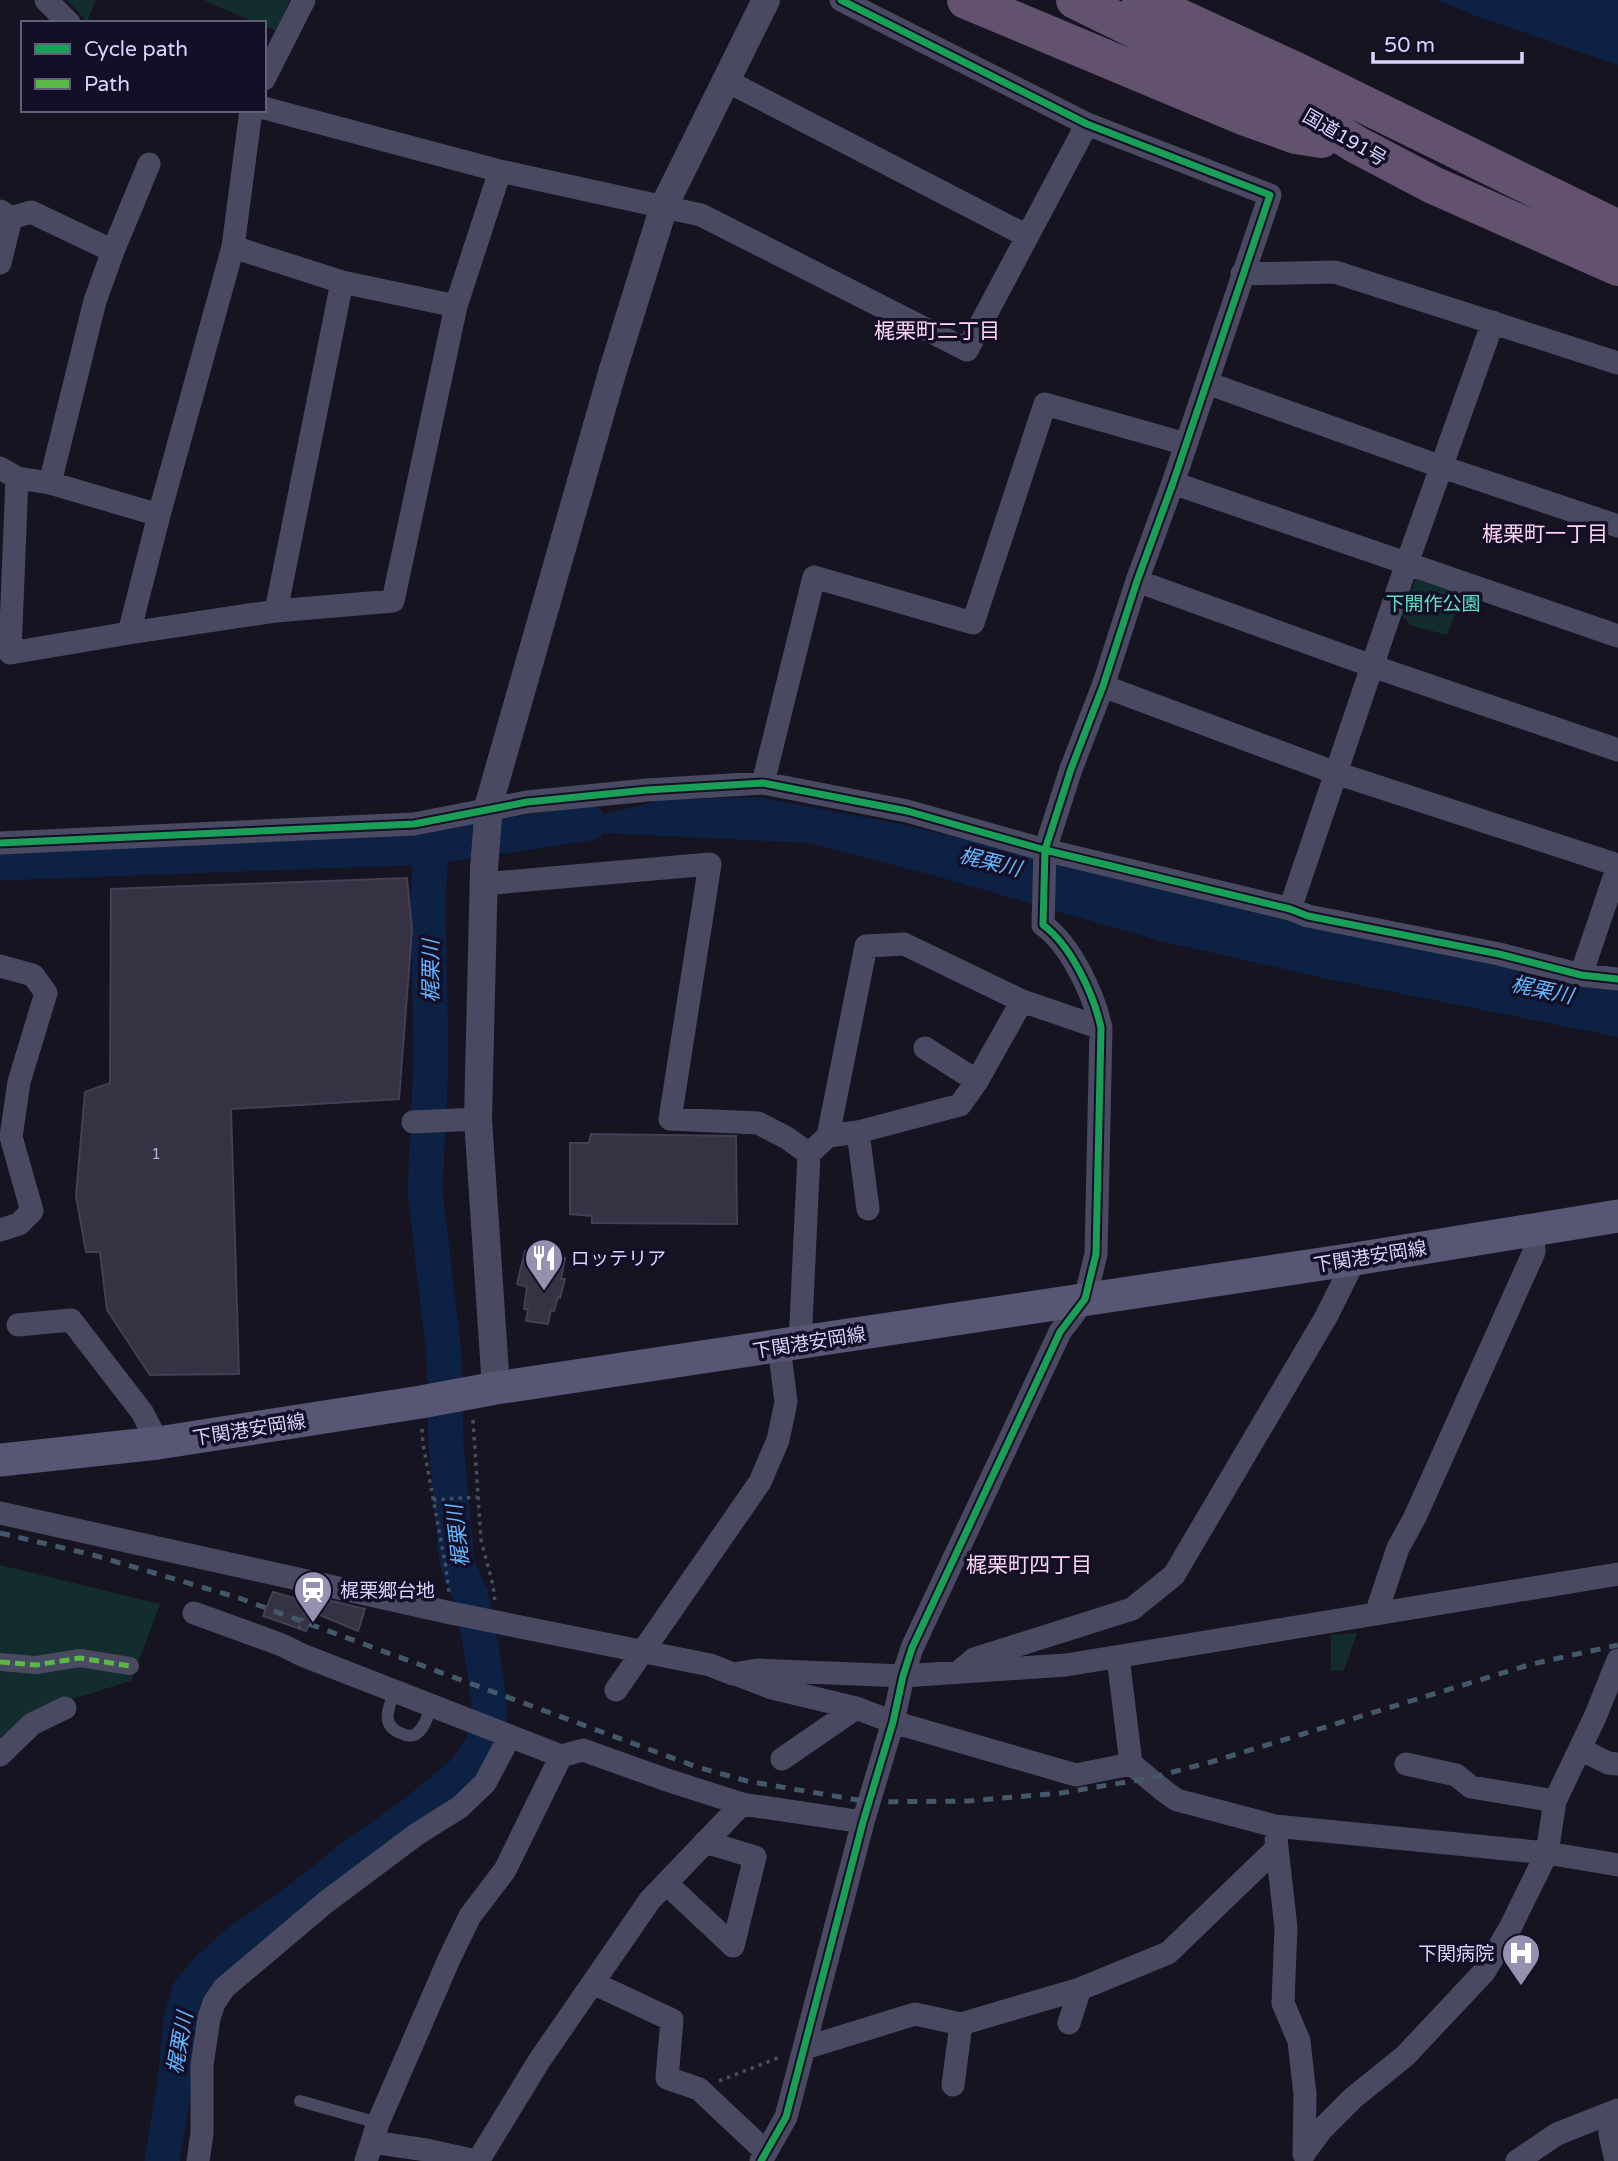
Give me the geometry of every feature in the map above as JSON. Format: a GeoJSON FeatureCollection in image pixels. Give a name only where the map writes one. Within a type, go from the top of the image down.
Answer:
{"type":"FeatureCollection","features":[{"type":"Feature","properties":{"kind":"highway"},"geometry":{"type":"LineString","coordinates":[[966,0],[1243,116],[1296,135],[1357,145]]}},
{"type":"Feature","properties":{"kind":"highway","name":"国道191号"},"geometry":{"type":"LineString","coordinates":[[1075,0],[1294,107],[1357,145],[1433,185],[1618,267]]}},
{"type":"Feature","properties":{"kind":"highway","name":"国道191号"},"geometry":{"type":"LineString","coordinates":[[1141,0],[1300,74],[1618,229]]}},
{"type":"Feature","properties":{"kind":"highway"},"geometry":{"type":"LineString","coordinates":[[1201,0],[1266,38],[1300,74]]}},
{"type":"Feature","properties":{"kind":"main road","name":"下関港安岡線"},"geometry":{"type":"LineString","coordinates":[[0,1460],[158,1443],[1618,1216]]}},
{"type":"Feature","properties":{"kind":"street"},"geometry":{"type":"LineString","coordinates":[[46,0],[67,21]]}},
{"type":"Feature","properties":{"kind":"street"},"geometry":{"type":"LineString","coordinates":[[266,75],[304,0]]}},
{"type":"Feature","properties":{"kind":"street"},"geometry":{"type":"LineString","coordinates":[[477,1392],[478,1119],[484,876],[489,804],[612,373],[664,206],[766,0]]}},
{"type":"Feature","properties":{"kind":"street"},"geometry":{"type":"LineString","coordinates":[[593,1983],[672,2020],[667,2078],[699,2089],[764,2157],[786,2117],[863,1822],[912,1648],[1060,1332],[1085,1299],[1096,1254],[1101,1028],[1089,987],[1054,933],[1043,925],[1045,850],[1270,195],[1087,124],[841,0]]}},
{"type":"Feature","properties":{"kind":"street"},"geometry":{"type":"LineString","coordinates":[[727,81],[1027,236]]}},
{"type":"Feature","properties":{"kind":"street"},"geometry":{"type":"LineString","coordinates":[[266,109],[500,171],[701,215],[967,350],[1087,124]]}},
{"type":"Feature","properties":{"kind":"street"},"geometry":{"type":"LineString","coordinates":[[129,633],[233,247],[251,112]]}},
{"type":"Feature","properties":{"kind":"street"},"geometry":{"type":"LineString","coordinates":[[50,483],[95,300],[149,164]]}},
{"type":"Feature","properties":{"kind":"street"},"geometry":{"type":"LineString","coordinates":[[159,515],[8,473],[5,653],[276,611],[393,601],[456,306],[500,171]]}},
{"type":"Feature","properties":{"kind":"street"},"geometry":{"type":"LineString","coordinates":[[0,263],[5,215],[31,212],[113,251]]}},
{"type":"Feature","properties":{"kind":"street"},"geometry":{"type":"LineString","coordinates":[[233,247],[342,282],[456,306]]}},
{"type":"Feature","properties":{"kind":"street"},"geometry":{"type":"LineString","coordinates":[[1242,274],[1335,272],[1618,363]]}},
{"type":"Feature","properties":{"kind":"street"},"geometry":{"type":"LineString","coordinates":[[276,611],[342,282]]}},
{"type":"Feature","properties":{"kind":"street"},"geometry":{"type":"LineString","coordinates":[[1290,909],[1407,562],[1493,322]]}},
{"type":"Feature","properties":{"kind":"street"},"geometry":{"type":"LineString","coordinates":[[1207,383],[1442,467],[1618,526]]}},
{"type":"Feature","properties":{"kind":"street"},"geometry":{"type":"LineString","coordinates":[[763,783],[814,576],[972,623],[1045,404],[1186,444]]}},
{"type":"Feature","properties":{"kind":"street"},"geometry":{"type":"LineString","coordinates":[[1173,483],[1618,636]]}},
{"type":"Feature","properties":{"kind":"street"},"geometry":{"type":"LineString","coordinates":[[1137,581],[1372,666],[1618,750]]}},
{"type":"Feature","properties":{"kind":"street"},"geometry":{"type":"LineString","coordinates":[[1103,686],[1336,773],[1618,866],[1581,975]]}},
{"type":"Feature","properties":{"kind":"street"},"geometry":{"type":"LineString","coordinates":[[0,844],[414,824],[527,802],[647,790],[763,783],[907,811],[1045,850],[1290,909],[1308,916],[1499,954],[1581,975],[1618,979]]}},
{"type":"Feature","properties":{"kind":"street"},"geometry":{"type":"LineString","coordinates":[[484,876],[710,864],[670,1119],[758,1123],[787,1138],[809,1154]]}},
{"type":"Feature","properties":{"kind":"street"},"geometry":{"type":"LineString","coordinates":[[616,1690],[760,1482],[778,1440],[786,1402],[789,1345],[809,1154],[828,1136],[866,946],[904,944],[1022,1001],[1101,1028]]}},
{"type":"Feature","properties":{"kind":"street"},"geometry":{"type":"LineString","coordinates":[[0,966],[33,975],[46,993],[9,1080],[11,1137],[32,1211],[19,1224],[0,1230]]}},
{"type":"Feature","properties":{"kind":"street"},"geometry":{"type":"LineString","coordinates":[[828,1136],[858,1132],[960,1105],[977,1081],[1022,1001]]}},
{"type":"Feature","properties":{"kind":"street"},"geometry":{"type":"LineString","coordinates":[[925,1048],[977,1081]]}},
{"type":"Feature","properties":{"kind":"street"},"geometry":{"type":"LineString","coordinates":[[413,1122],[478,1119]]}},
{"type":"Feature","properties":{"kind":"street"},"geometry":{"type":"LineString","coordinates":[[858,1132],[868,1209]]}},
{"type":"Feature","properties":{"kind":"street"},"geometry":{"type":"LineString","coordinates":[[1376,1614],[1398,1548],[1415,1517],[1534,1252],[1533,1230]]}},
{"type":"Feature","properties":{"kind":"street"},"geometry":{"type":"LineString","coordinates":[[956,1673],[974,1659],[1132,1609],[1174,1575],[1326,1317],[1354,1259]]}},
{"type":"Feature","properties":{"kind":"street"},"geometry":{"type":"LineString","coordinates":[[18,1325],[71,1321],[142,1412],[158,1443]]}},
{"type":"Feature","properties":{"kind":"street"},"geometry":{"type":"LineString","coordinates":[[0,1513],[455,1613],[710,1665],[772,1688],[856,1708],[1076,1775],[1131,1764]]}},
{"type":"Feature","properties":{"kind":"street"},"geometry":{"type":"LineString","coordinates":[[733,1674],[758,1670],[903,1676],[1066,1665],[1618,1574]]}},
{"type":"Feature","properties":{"kind":"street"},"geometry":{"type":"LineString","coordinates":[[194,1613],[282,1645],[394,1692],[561,1756],[583,1750],[742,1804],[863,1822]]}},
{"type":"Feature","properties":{"kind":"street"},"geometry":{"type":"LineString","coordinates":[[1118,1657],[1131,1764],[1177,1800],[1276,1837],[1547,1853],[1618,1865]]}},
{"type":"Feature","properties":{"kind":"street"},"geometry":{"type":"LineString","coordinates":[[0,1662],[36,1665],[80,1658],[131,1666]]}},
{"type":"Feature","properties":{"kind":"street"},"geometry":{"type":"LineString","coordinates":[[1303,2157],[1322,2129],[1353,2098],[1405,2056],[1484,1972],[1509,1930],[1547,1853],[1555,1801],[1618,1660]]}},
{"type":"Feature","properties":{"kind":"street"},"geometry":{"type":"LineString","coordinates":[[0,1755],[32,1724],[65,1708]]}},
{"type":"Feature","properties":{"kind":"street"},"geometry":{"type":"LineString","coordinates":[[782,1759],[856,1708]]}},
{"type":"Feature","properties":{"kind":"street"},"geometry":{"type":"LineString","coordinates":[[198,2161],[202,2133],[202,2065],[214,2003],[225,1988],[326,1902],[417,1834],[460,1807],[485,1783],[507,1735]]}},
{"type":"Feature","properties":{"kind":"street"},"geometry":{"type":"LineString","coordinates":[[1580,1749],[1608,1763],[1618,1764]]}},
{"type":"Feature","properties":{"kind":"street"},"geometry":{"type":"LineString","coordinates":[[561,1756],[505,1870],[470,1916],[372,2142],[477,2161],[540,2061],[650,1900],[742,1804]]}},
{"type":"Feature","properties":{"kind":"street"},"geometry":{"type":"LineString","coordinates":[[1406,1764],[1456,1775],[1471,1787],[1555,1801]]}},
{"type":"Feature","properties":{"kind":"street"},"geometry":{"type":"LineString","coordinates":[[805,2048],[915,2014],[961,2024],[1080,1989],[1168,1953],[1276,1837]]}},
{"type":"Feature","properties":{"kind":"street"},"geometry":{"type":"LineString","coordinates":[[1276,1837],[1286,1928],[1283,2003],[1299,2041],[1305,2094],[1303,2157]]}},
{"type":"Feature","properties":{"kind":"street"},"geometry":{"type":"LineString","coordinates":[[666,1883],[733,1947],[755,1857],[705,1842]]}},
{"type":"Feature","properties":{"kind":"street"},"geometry":{"type":"LineString","coordinates":[[1069,2024],[1080,1989]]}},
{"type":"Feature","properties":{"kind":"street"},"geometry":{"type":"LineString","coordinates":[[953,2085],[961,2024]]}},
{"type":"Feature","properties":{"kind":"street"},"geometry":{"type":"LineString","coordinates":[[1517,2161],[1557,2134],[1614,2112]]}},
{"type":"Feature","properties":{"kind":"street"},"geometry":{"type":"LineString","coordinates":[[1614,2112],[1610,2134],[1616,2161]]}},
{"type":"Feature","properties":{"kind":"lane"},"geometry":{"type":"LineString","coordinates":[[394,1692],[387,1722],[392,1729],[405,1735],[414,1735],[422,1728],[432,1706]]}},
{"type":"Feature","properties":{"kind":"lane"},"geometry":{"type":"LineString","coordinates":[[300,2101],[372,2142]]}},
{"type":"Feature","properties":{"kind":"path"},"geometry":{"type":"LineString","coordinates":[[477,1392],[477,1497],[481,1540],[493,1585],[495,1621]]}},
{"type":"Feature","properties":{"kind":"path"},"geometry":{"type":"LineString","coordinates":[[421,1402],[423,1444],[455,1613]]}},
{"type":"Feature","properties":{"kind":"path"},"geometry":{"type":"LineString","coordinates":[[433,1500],[477,1497]]}},
{"type":"Feature","properties":{"kind":"path"},"geometry":{"type":"LineString","coordinates":[[299,1629],[309,1602]]}},
{"type":"Feature","properties":{"kind":"path"},"geometry":{"type":"LineString","coordinates":[[699,2089],[805,2048]]}},
{"type":"Feature","properties":{"kind":"green space"},"geometry":{"type":"Polygon","coordinates":[[[67,0],[96,0],[86,21],[67,0]]]}},
{"type":"Feature","properties":{"kind":"green space"},"geometry":{"type":"Polygon","coordinates":[[[204,0],[290,0],[276,31],[266,27],[266,21],[251,21],[204,0]]]}},
{"type":"Feature","properties":{"kind":"green space","name":"下開作公園"},"geometry":{"type":"Polygon","coordinates":[[[1419,572],[1467,582],[1447,635],[1410,625],[1401,614],[1419,572]]]}},
{"type":"Feature","properties":{"kind":"green space"},"geometry":{"type":"Polygon","coordinates":[[[0,1565],[160,1604],[131,1681],[69,1700],[0,1747],[0,1565]]]}},
{"type":"Feature","properties":{"kind":"green space"},"geometry":{"type":"Polygon","coordinates":[[[1357,1633],[1344,1670],[1331,1671],[1331,1635],[1357,1633]]]}},
{"type":"Feature","properties":{"kind":"water"},"geometry":{"type":"Polygon","coordinates":[[[1438,0],[1618,0],[1618,65],[1471,14],[1438,0]]]}},
{"type":"Feature","properties":{"kind":"water"},"geometry":{"type":"Polygon","coordinates":[[[758,797],[904,825],[1561,977],[1618,984],[1618,1037],[1328,979],[1160,941],[810,843],[543,830],[661,800],[758,797]]]}},
{"type":"Feature","properties":{"kind":"building"},"geometry":{"type":"Polygon","coordinates":[[[407,878],[412,930],[399,1099],[231,1109],[239,1374],[150,1375],[107,1310],[100,1252],[86,1252],[76,1196],[85,1092],[110,1083],[111,889],[407,878]]]}},
{"type":"Feature","properties":{"kind":"building"},"geometry":{"type":"Polygon","coordinates":[[[591,1134],[736,1136],[737,1224],[592,1223],[592,1216],[570,1214],[570,1143],[589,1143],[591,1134]]]}},
{"type":"Feature","properties":{"kind":"building","name":"ロッテリア"},"geometry":{"type":"Polygon","coordinates":[[[525,1251],[565,1258],[561,1279],[565,1279],[560,1298],[558,1297],[554,1311],[551,1310],[548,1324],[526,1321],[528,1309],[524,1309],[527,1287],[517,1284],[525,1251]]]}},
{"type":"Feature","properties":{"kind":"building","name":"梶栗郷台地"},"geometry":{"type":"Polygon","coordinates":[[[273,1592],[301,1600],[303,1594],[365,1609],[358,1631],[315,1613],[306,1631],[263,1616],[273,1592]]]}},
{"type":"Feature","properties":{"kind":"waterway"},"geometry":{"type":"LineString","coordinates":[[0,863],[431,847],[589,823]]}},
{"type":"Feature","properties":{"kind":"waterway","name":"梶栗川"},"geometry":{"type":"LineString","coordinates":[[162,2161],[175,2082],[181,2020],[190,1990],[207,1970],[237,1943],[416,1812],[464,1772],[480,1749],[489,1727],[489,1701],[471,1596],[457,1563],[446,1444],[444,1355],[425,1191],[431,1061],[428,900],[431,847]]}},
{"type":"Feature","properties":{"kind":"railway"},"geometry":{"type":"LineString","coordinates":[[0,1533],[93,1555],[239,1598],[697,1767],[747,1781],[869,1802],[968,1801],[1061,1793],[1150,1778],[1211,1762],[1532,1664],[1618,1645]]}},
{"type":"Feature","properties":{"kind":"marked path"},"geometry":{"type":"LineString","coordinates":[[0,1662],[36,1665],[80,1658],[130,1666]]}},
{"type":"Feature","properties":{"kind":"cycle path"},"geometry":{"type":"LineString","coordinates":[[761,2161],[786,2117],[863,1822],[912,1648],[1060,1332],[1085,1299],[1096,1254],[1101,1028],[1080,972],[1063,945],[1043,925],[1045,850],[1270,195],[1087,124],[841,0]]}},
{"type":"Feature","properties":{"kind":"cycle path"},"geometry":{"type":"LineString","coordinates":[[0,843],[414,824],[527,802],[647,790],[763,783],[907,811],[1045,850],[1290,909],[1308,916],[1499,954],[1581,975],[1618,979]]}},
{"type":"Feature","properties":{"kind":"place","name":"ロッテリア"},"geometry":{"type":"Point","coordinates":[544,1292]}},
{"type":"Feature","properties":{"kind":"place","name":"梶栗郷台地"},"geometry":{"type":"Point","coordinates":[313,1624]}},
{"type":"Feature","properties":{"kind":"place","name":"下関病院"},"geometry":{"type":"Point","coordinates":[1521,1987]}},
{"type":"Feature","properties":{"kind":"district","name":"梶栗町二丁目"},"geometry":{"type":"Point","coordinates":[937,331]}},
{"type":"Feature","properties":{"kind":"district","name":"梶栗町一丁目"},"geometry":{"type":"Point","coordinates":[1545,534]}},
{"type":"Feature","properties":{"kind":"district","name":"梶栗町四丁目"},"geometry":{"type":"Point","coordinates":[1029,1565]}}]}
